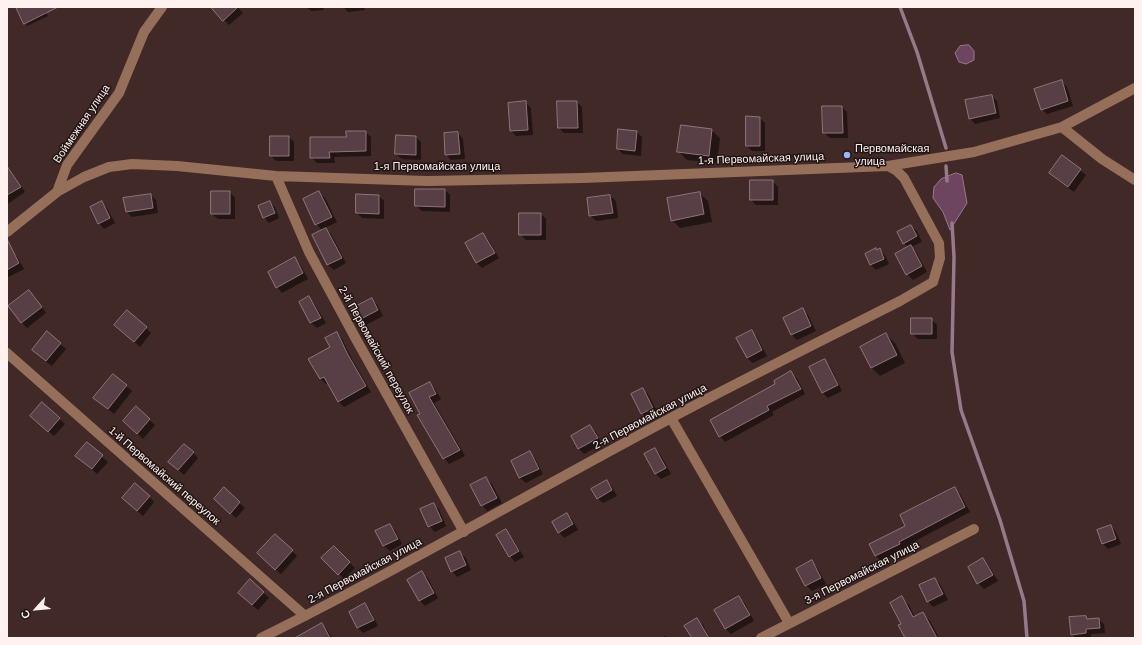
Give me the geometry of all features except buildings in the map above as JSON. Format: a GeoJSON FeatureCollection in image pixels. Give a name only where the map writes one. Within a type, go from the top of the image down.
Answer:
{"type":"FeatureCollection","features":[{"type":"Feature","properties":{"kind":"street","name":"Воймежная улица"},"geometry":{"type":"LineString","coordinates":[[57,192],[67,165],[119,93],[144,32],[162,7]]}},
{"type":"Feature","properties":{"kind":"street","name":"1-я Первомайская улица"},"geometry":{"type":"LineString","coordinates":[[7,232],[57,192],[84,177],[109,167],[132,164],[177,166],[276,176],[427,181],[583,178],[888,166],[974,152],[1062,127],[1135,88]]}},
{"type":"Feature","properties":{"kind":"street"},"geometry":{"type":"LineString","coordinates":[[1062,127],[1102,159],[1135,180]]}},
{"type":"Feature","properties":{"kind":"street","name":"2-я Первомайская улица"},"geometry":{"type":"LineString","coordinates":[[261,638],[306,616],[464,532],[671,418],[900,301],[933,282],[940,258],[939,243],[904,178],[897,171],[888,166]]}},
{"type":"Feature","properties":{"kind":"street","name":"2-й Первомайский переулок"},"geometry":{"type":"LineString","coordinates":[[276,176],[309,252],[464,532]]}},
{"type":"Feature","properties":{"kind":"street","name":"1-й Первомайский переулок"},"geometry":{"type":"LineString","coordinates":[[7,353],[306,616]]}},
{"type":"Feature","properties":{"kind":"street"},"geometry":{"type":"LineString","coordinates":[[671,418],[789,623]]}},
{"type":"Feature","properties":{"kind":"street","name":"3-я Первомайская улица"},"geometry":{"type":"LineString","coordinates":[[761,638],[974,529]]}},
{"type":"Feature","properties":{"kind":"shaded area"},"geometry":{"type":"Polygon","coordinates":[[[969,45],[974,51],[974,60],[966,64],[959,62],[955,53],[960,46],[969,45]]]}},
{"type":"Feature","properties":{"kind":"shaded area"},"geometry":{"type":"Polygon","coordinates":[[[956,173],[962,175],[967,203],[950,230],[943,212],[933,198],[934,187],[941,179],[956,173]]]}},
{"type":"Feature","properties":{"kind":"waterway"},"geometry":{"type":"LineString","coordinates":[[900,7],[917,52],[946,148]]}},
{"type":"Feature","properties":{"kind":"waterway"},"geometry":{"type":"LineString","coordinates":[[946,166],[947,181]]}},
{"type":"Feature","properties":{"kind":"waterway"},"geometry":{"type":"LineString","coordinates":[[952,223],[954,257],[952,352],[961,410],[1000,520],[1024,601],[1027,638]]}},
{"type":"Feature","properties":{"kind":"place","name":"Первомайская улица"},"geometry":{"type":"Point","coordinates":[847,155]}}]}
